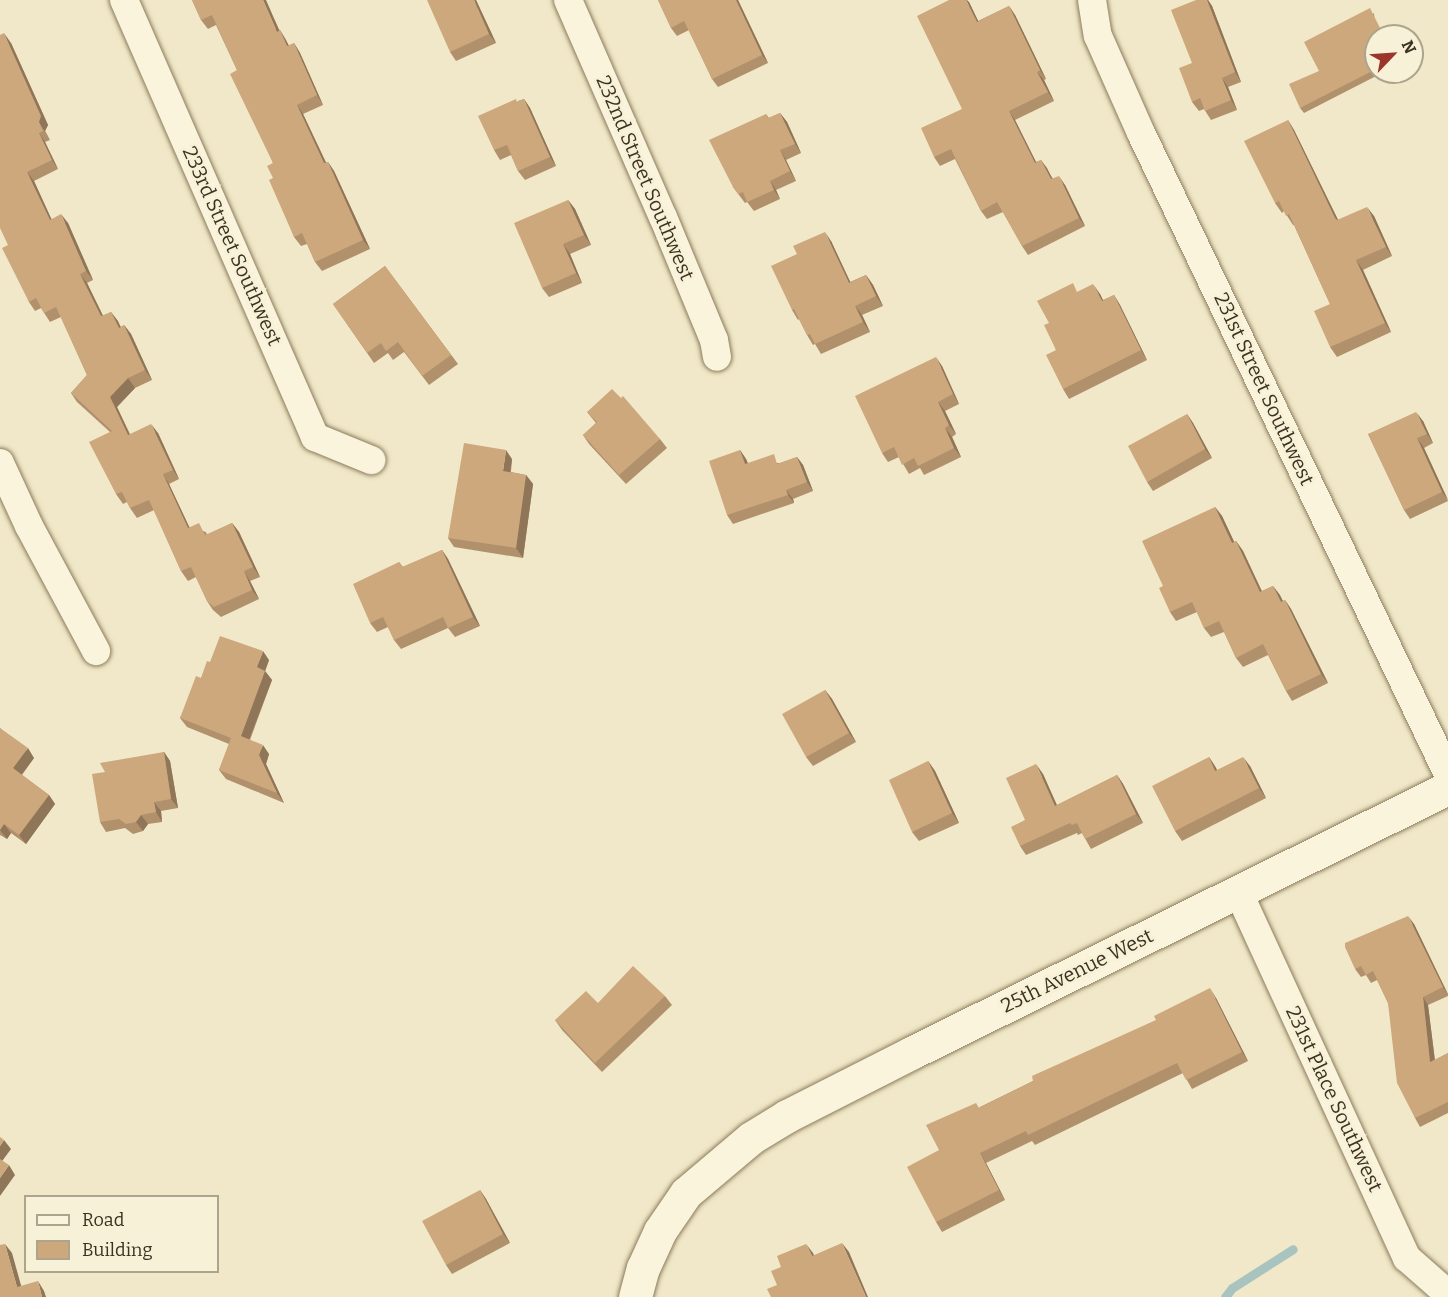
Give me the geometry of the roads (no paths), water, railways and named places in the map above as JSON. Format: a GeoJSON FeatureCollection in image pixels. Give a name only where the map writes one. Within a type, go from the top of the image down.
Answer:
{"type":"FeatureCollection","features":[{"type":"Feature","properties":{"kind":"street","name":"233rd Street Southwest"},"geometry":{"type":"LineString","coordinates":[[124,0],[315,437],[371,460]]}},
{"type":"Feature","properties":{"kind":"street","name":"232nd Street Southwest"},"geometry":{"type":"LineString","coordinates":[[568,0],[663,217],[714,340],[717,357]]}},
{"type":"Feature","properties":{"kind":"street","name":"231st Street Southwest"},"geometry":{"type":"LineString","coordinates":[[1092,0],[1098,36],[1141,133],[1448,774]]}},
{"type":"Feature","properties":{"kind":"street"},"geometry":{"type":"LineString","coordinates":[[0,463],[29,526],[96,651]]}},
{"type":"Feature","properties":{"kind":"street","name":"25th Avenue West"},"geometry":{"type":"LineString","coordinates":[[635,1297],[643,1268],[660,1231],[686,1192],[751,1138],[787,1116],[1448,788]]}},
{"type":"Feature","properties":{"kind":"street","name":"231st Place Southwest"},"geometry":{"type":"LineString","coordinates":[[1238,891],[1407,1258],[1448,1294]]}},
{"type":"Feature","properties":{"kind":"waterway"},"geometry":{"type":"LineString","coordinates":[[1225,1297],[1232,1288],[1293,1249]]}}]}
